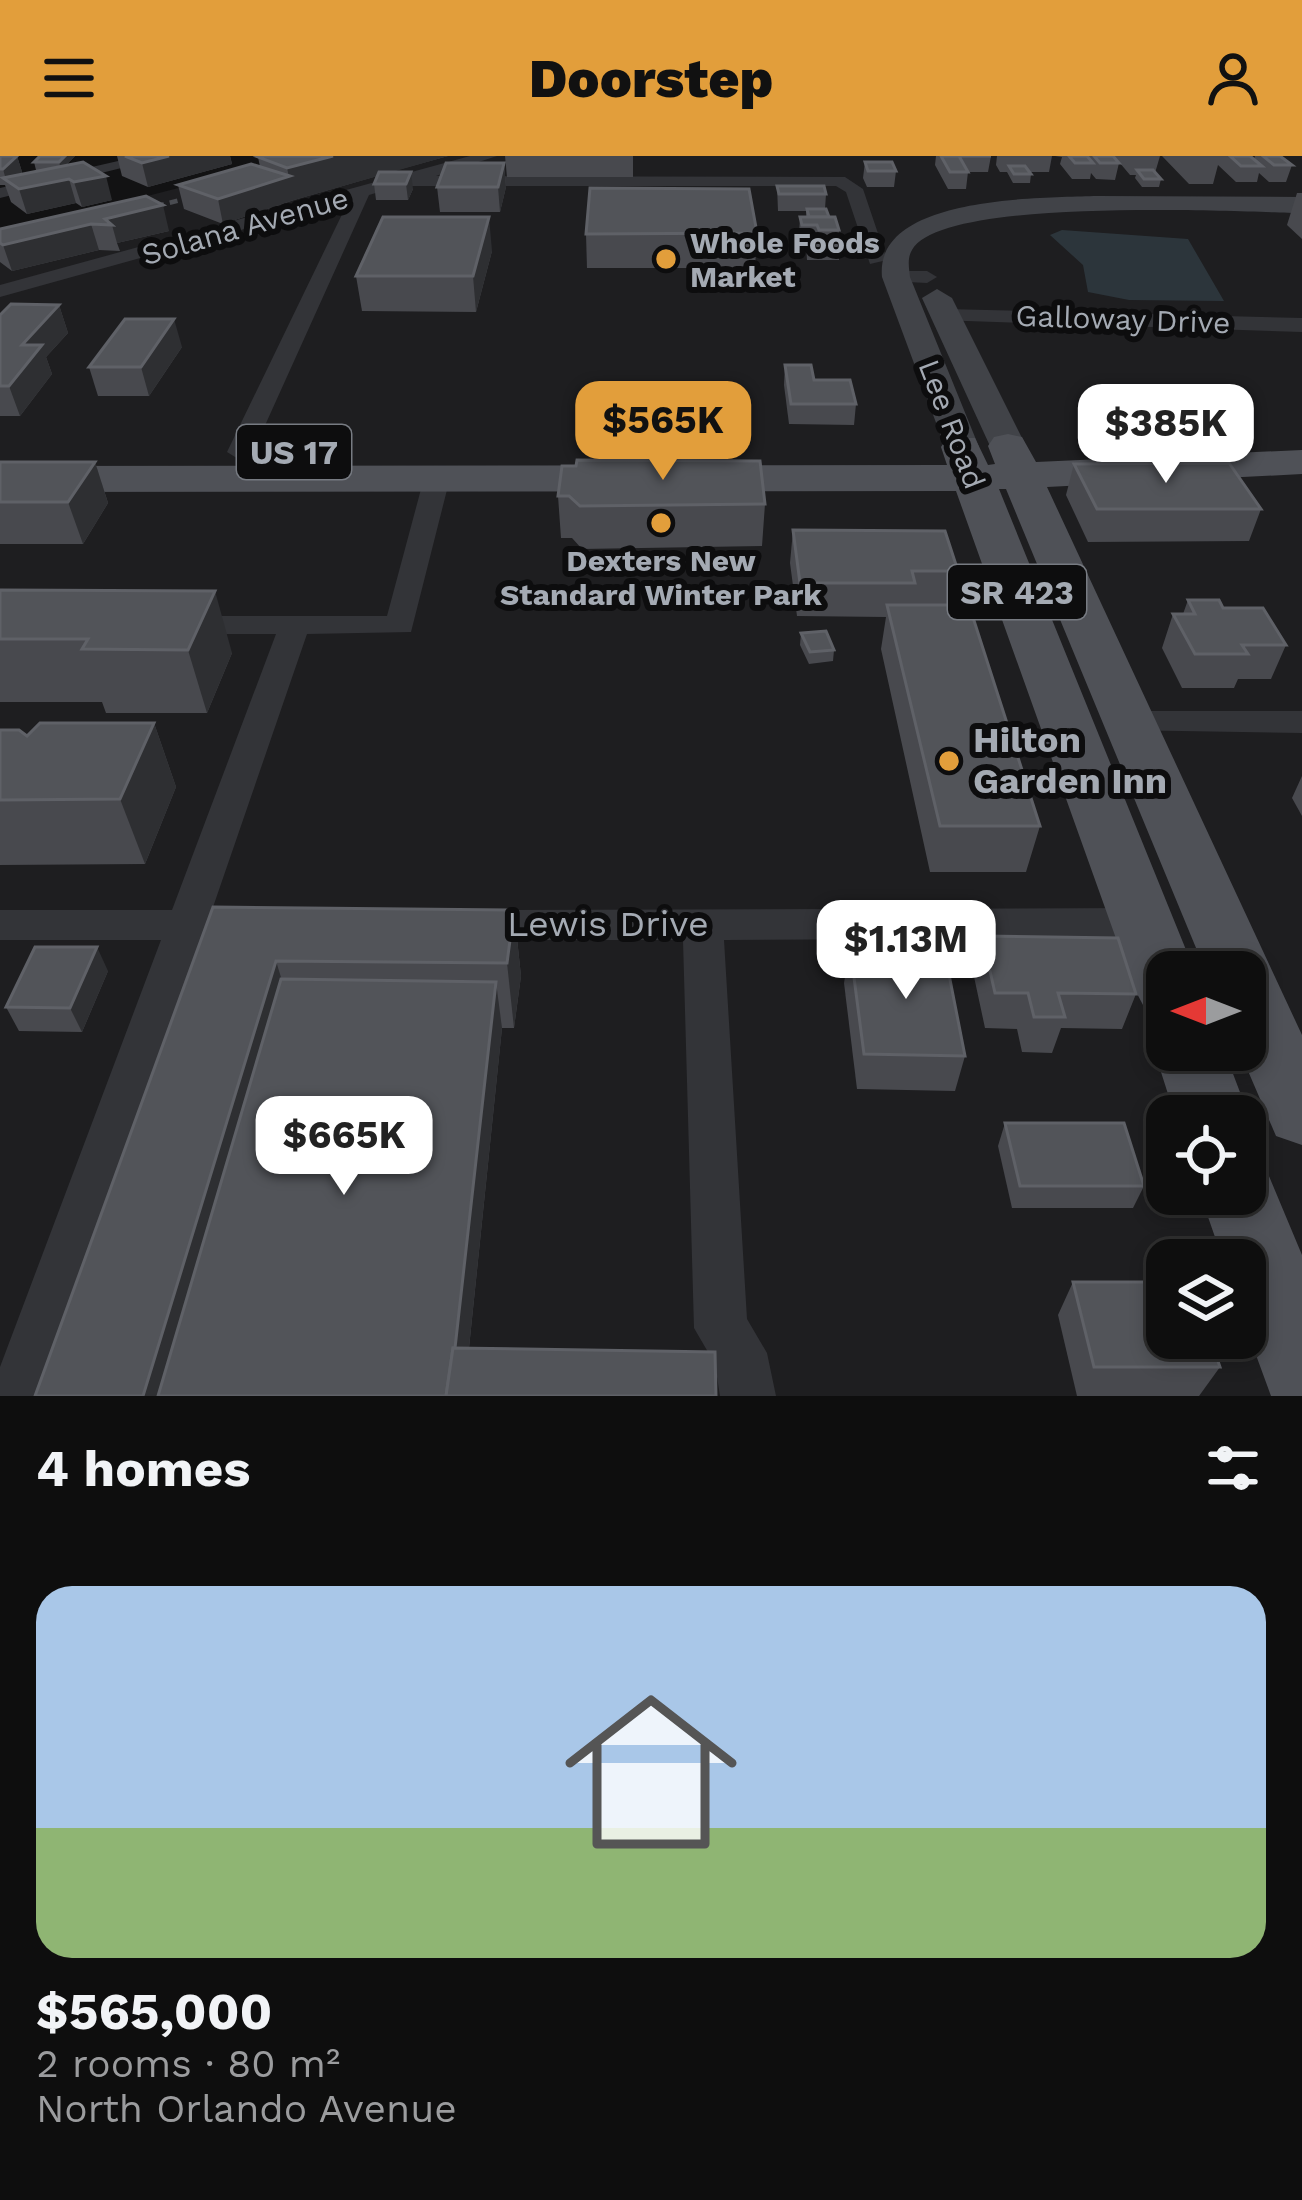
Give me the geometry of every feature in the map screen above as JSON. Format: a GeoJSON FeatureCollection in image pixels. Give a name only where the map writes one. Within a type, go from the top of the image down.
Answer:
{"type":"FeatureCollection","features":[{"type":"Feature","properties":{"kind":"main road","name":"US 17"},"geometry":{"type":"LineString","coordinates":[[0,479],[486,478],[991,462],[1302,443]]}},
{"type":"Feature","properties":{"kind":"main road","name":"US 17"},"geometry":{"type":"LineString","coordinates":[[0,454],[587,452],[991,462],[1302,462]]}},
{"type":"Feature","properties":{"kind":"main road"},"geometry":{"type":"LineString","coordinates":[[486,478],[558,466],[587,452]]}},
{"type":"Feature","properties":{"kind":"main road","name":"Lee Road"},"geometry":{"type":"LineString","coordinates":[[991,462],[1132,722],[1226,951]]}},
{"type":"Feature","properties":{"kind":"main road","name":"Lee Road"},"geometry":{"type":"LineString","coordinates":[[991,462],[1155,951]]}},
{"type":"Feature","properties":{"kind":"main road"},"geometry":{"type":"LineString","coordinates":[[1145,923],[1197,951]]}},
{"type":"Feature","properties":{"kind":"main road","name":"Lee Road"},"geometry":{"type":"LineString","coordinates":[[1266,1039],[1302,1113]]}},
{"type":"Feature","properties":{"kind":"main road"},"geometry":{"type":"LineString","coordinates":[[1248,1215],[1302,1365]]}},
{"type":"Feature","properties":{"kind":"street"},"geometry":{"type":"LineString","coordinates":[[97,173],[113,156]]}},
{"type":"Feature","properties":{"kind":"street"},"geometry":{"type":"LineString","coordinates":[[0,193],[162,156]]}},
{"type":"Feature","properties":{"kind":"street","name":"Solana Avenue"},"geometry":{"type":"LineString","coordinates":[[0,291],[489,156]]}},
{"type":"Feature","properties":{"kind":"street"},"geometry":{"type":"LineString","coordinates":[[657,156],[681,181]]}},
{"type":"Feature","properties":{"kind":"street"},"geometry":{"type":"LineString","coordinates":[[396,182],[832,181],[854,189],[900,271],[938,240],[971,225],[1038,214],[1302,208]]}},
{"type":"Feature","properties":{"kind":"street"},"geometry":{"type":"LineString","coordinates":[[240,452],[362,191]]}},
{"type":"Feature","properties":{"kind":"street"},"geometry":{"type":"LineString","coordinates":[[254,223],[307,221],[343,234]]}},
{"type":"Feature","properties":{"kind":"street","name":"Lee Road"},"geometry":{"type":"LineString","coordinates":[[900,271],[945,315],[991,462]]}},
{"type":"Feature","properties":{"kind":"street","name":"Lee Road"},"geometry":{"type":"LineString","coordinates":[[900,271],[991,462]]}},
{"type":"Feature","properties":{"kind":"street","name":"Galloway Drive"},"geometry":{"type":"LineString","coordinates":[[945,315],[1132,316],[1302,325]]}},
{"type":"Feature","properties":{"kind":"street"},"geometry":{"type":"LineString","coordinates":[[134,625],[400,625],[437,478]]}},
{"type":"Feature","properties":{"kind":"street"},"geometry":{"type":"LineString","coordinates":[[17,1396],[295,625]]}},
{"type":"Feature","properties":{"kind":"street"},"geometry":{"type":"LineString","coordinates":[[1132,722],[1302,722]]}},
{"type":"Feature","properties":{"kind":"street","name":"Lewis Drive"},"geometry":{"type":"LineString","coordinates":[[440,925],[1145,923]]}},
{"type":"Feature","properties":{"kind":"street"},"geometry":{"type":"LineString","coordinates":[[703,924],[721,1328],[740,1353],[748,1396]]}},
{"type":"Feature","properties":{"kind":"street"},"geometry":{"type":"LineString","coordinates":[[0,925],[299,925]]}},
{"type":"Feature","properties":{"kind":"shaded area"},"geometry":{"type":"Polygon","coordinates":[[[303,156],[1302,156],[1302,1396],[0,1396],[0,234],[303,156]]]}},
{"type":"Feature","properties":{"kind":"shaded area"},"geometry":{"type":"Polygon","coordinates":[[[1062,230],[1188,239],[1224,301],[1129,300],[1088,292],[1083,265],[1050,235],[1062,230]]]}},
{"type":"Feature","properties":{"kind":"building"},"geometry":{"type":"Polygon","coordinates":[[[0,156],[17,156],[0,169],[0,156]]]}},
{"type":"Feature","properties":{"kind":"building"},"geometry":{"type":"Polygon","coordinates":[[[40,156],[65,156],[59,162],[34,162],[40,156]]]}},
{"type":"Feature","properties":{"kind":"building"},"geometry":{"type":"Polygon","coordinates":[[[125,156],[169,156],[142,163],[125,156]]]}},
{"type":"Feature","properties":{"kind":"building"},"geometry":{"type":"Polygon","coordinates":[[[333,156],[287,168],[258,157],[333,156]]]}},
{"type":"Feature","properties":{"kind":"building"},"geometry":{"type":"Polygon","coordinates":[[[941,156],[959,156],[968,172],[950,172],[941,156]]]}},
{"type":"Feature","properties":{"kind":"building"},"geometry":{"type":"Polygon","coordinates":[[[1069,156],[1087,156],[1093,163],[1075,163],[1069,156]]]}},
{"type":"Feature","properties":{"kind":"building"},"geometry":{"type":"Polygon","coordinates":[[[1094,156],[1113,156],[1119,163],[1100,163],[1094,156]]]}},
{"type":"Feature","properties":{"kind":"building"},"geometry":{"type":"Polygon","coordinates":[[[1230,156],[1250,156],[1262,166],[1241,166],[1230,156]]]}},
{"type":"Feature","properties":{"kind":"building"},"geometry":{"type":"Polygon","coordinates":[[[1263,156],[1280,156],[1292,165],[1274,165],[1263,156]]]}},
{"type":"Feature","properties":{"kind":"building"},"geometry":{"type":"Polygon","coordinates":[[[83,162],[106,176],[19,189],[3,178],[83,162]]]}},
{"type":"Feature","properties":{"kind":"building"},"geometry":{"type":"Polygon","coordinates":[[[865,162],[892,162],[896,171],[868,171],[865,162]]]}},
{"type":"Feature","properties":{"kind":"building"},"geometry":{"type":"Polygon","coordinates":[[[446,163],[504,163],[498,187],[437,187],[446,163]]]}},
{"type":"Feature","properties":{"kind":"building"},"geometry":{"type":"Polygon","coordinates":[[[251,164],[290,176],[218,199],[178,185],[251,164]]]}},
{"type":"Feature","properties":{"kind":"building"},"geometry":{"type":"Polygon","coordinates":[[[1009,166],[1025,166],[1031,174],[1014,174],[1009,166]]]}},
{"type":"Feature","properties":{"kind":"building"},"geometry":{"type":"Polygon","coordinates":[[[1137,170],[1153,170],[1161,179],[1144,179],[1137,170]]]}},
{"type":"Feature","properties":{"kind":"building"},"geometry":{"type":"Polygon","coordinates":[[[379,172],[411,172],[406,184],[374,184],[379,172]]]}},
{"type":"Feature","properties":{"kind":"building"},"geometry":{"type":"Polygon","coordinates":[[[777,186],[824,186],[826,194],[779,194],[777,186]]]}},
{"type":"Feature","properties":{"kind":"building"},"geometry":{"type":"Polygon","coordinates":[[[590,188],[749,189],[757,233],[586,234],[590,188]]]}},
{"type":"Feature","properties":{"kind":"building"},"geometry":{"type":"Polygon","coordinates":[[[146,196],[163,205],[105,219],[112,225],[91,224],[0,243],[0,229],[146,196]]]}},
{"type":"Feature","properties":{"kind":"building"},"geometry":{"type":"Polygon","coordinates":[[[807,209],[826,209],[829,217],[809,217],[807,209]]]}},
{"type":"Feature","properties":{"kind":"building"},"geometry":{"type":"Polygon","coordinates":[[[383,217],[489,217],[473,276],[356,276],[383,217]]]}},
{"type":"Feature","properties":{"kind":"building"},"geometry":{"type":"Polygon","coordinates":[[[800,217],[835,217],[839,230],[802,225],[800,217]]]}},
{"type":"Feature","properties":{"kind":"building"},"geometry":{"type":"Polygon","coordinates":[[[806,243],[838,243],[840,251],[808,251],[806,243]]]}},
{"type":"Feature","properties":{"kind":"building"},"geometry":{"type":"Polygon","coordinates":[[[11,304],[59,305],[22,345],[42,345],[9,386],[0,386],[0,315],[11,304]]]}},
{"type":"Feature","properties":{"kind":"building"},"geometry":{"type":"Polygon","coordinates":[[[125,319],[174,319],[141,367],[89,367],[125,319]]]}},
{"type":"Feature","properties":{"kind":"building"},"geometry":{"type":"Polygon","coordinates":[[[785,365],[811,365],[814,380],[850,380],[856,404],[791,404],[785,365]]]}},
{"type":"Feature","properties":{"kind":"building"},"geometry":{"type":"Polygon","coordinates":[[[577,460],[760,461],[765,504],[580,506],[569,496],[558,496],[562,466],[576,466],[577,460]]]}},
{"type":"Feature","properties":{"kind":"building"},"geometry":{"type":"Polygon","coordinates":[[[0,462],[95,462],[68,502],[0,502],[0,462]]]}},
{"type":"Feature","properties":{"kind":"building"},"geometry":{"type":"Polygon","coordinates":[[[1229,463],[1261,509],[1097,509],[1074,464],[1229,463]]]}},
{"type":"Feature","properties":{"kind":"building"},"geometry":{"type":"Polygon","coordinates":[[[793,530],[945,531],[958,571],[912,571],[915,583],[800,583],[793,530]]]}},
{"type":"Feature","properties":{"kind":"building"},"geometry":{"type":"Polygon","coordinates":[[[0,590],[215,591],[188,650],[82,649],[88,639],[0,639],[0,590]]]}},
{"type":"Feature","properties":{"kind":"building"},"geometry":{"type":"Polygon","coordinates":[[[1188,600],[1219,600],[1223,608],[1263,608],[1286,645],[1242,645],[1248,654],[1195,654],[1173,614],[1195,614],[1188,600]]]}},
{"type":"Feature","properties":{"kind":"building"},"geometry":{"type":"Polygon","coordinates":[[[887,605],[969,605],[1040,826],[940,826],[887,605]]]}},
{"type":"Feature","properties":{"kind":"building"},"geometry":{"type":"Polygon","coordinates":[[[826,631],[834,650],[810,652],[801,633],[826,631]]]}},
{"type":"Feature","properties":{"kind":"building"},"geometry":{"type":"Polygon","coordinates":[[[40,723],[154,723],[120,799],[0,800],[0,730],[19,730],[27,736],[40,723]]]}},
{"type":"Feature","properties":{"kind":"building"},"geometry":{"type":"Polygon","coordinates":[[[213,907],[514,910],[507,963],[276,961],[143,1396],[35,1396],[213,907]]]}},
{"type":"Feature","properties":{"kind":"building"},"geometry":{"type":"Polygon","coordinates":[[[982,936],[1118,938],[1136,994],[1058,993],[1065,1017],[1034,1017],[1028,993],[995,993],[982,936]]]}},
{"type":"Feature","properties":{"kind":"building"},"geometry":{"type":"Polygon","coordinates":[[[35,947],[97,947],[70,1008],[6,1007],[35,947]]]}},
{"type":"Feature","properties":{"kind":"building"},"geometry":{"type":"Polygon","coordinates":[[[850,947],[944,949],[965,1056],[864,1054],[850,947]]]}},
{"type":"Feature","properties":{"kind":"building"},"geometry":{"type":"Polygon","coordinates":[[[281,979],[496,982],[446,1396],[158,1396],[281,979]]]}},
{"type":"Feature","properties":{"kind":"building"},"geometry":{"type":"Polygon","coordinates":[[[1005,1123],[1124,1123],[1144,1186],[1020,1186],[1005,1123]]]}},
{"type":"Feature","properties":{"kind":"building"},"geometry":{"type":"Polygon","coordinates":[[[1073,1282],[1146,1282],[1146,1359],[1217,1359],[1220,1367],[1094,1367],[1073,1282]]]}},
{"type":"Feature","properties":{"kind":"building"},"geometry":{"type":"Polygon","coordinates":[[[453,1348],[715,1352],[716,1396],[446,1396],[453,1348]]]}},
{"type":"Feature","properties":{"kind":"railway"},"geometry":{"type":"LineString","coordinates":[[129,213],[216,191]]}},
{"type":"Feature","properties":{"kind":"place","name":"Whole Foods Market"},"geometry":{"type":"Point","coordinates":[666,259]}},
{"type":"Feature","properties":{"kind":"place","name":"Dexters New Standard Winter Park"},"geometry":{"type":"Point","coordinates":[661,523]}},
{"type":"Feature","properties":{"kind":"place","name":"Hilton Garden Inn"},"geometry":{"type":"Point","coordinates":[949,761]}}]}
